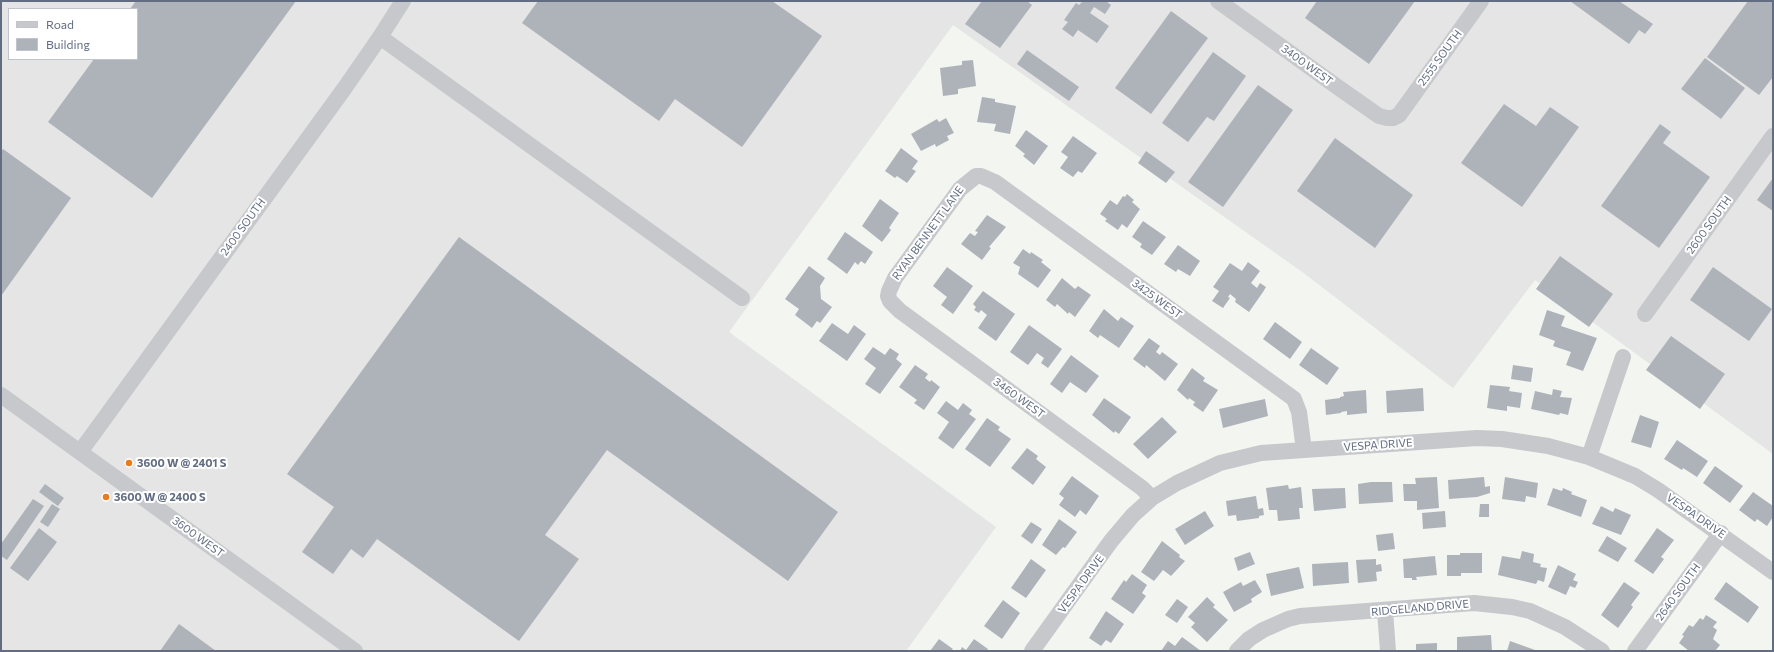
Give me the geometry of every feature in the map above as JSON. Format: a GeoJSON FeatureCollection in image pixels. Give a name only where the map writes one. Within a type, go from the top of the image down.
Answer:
{"type":"FeatureCollection","features":[{"type":"Feature","properties":{"kind":"street","name":"2400 SOUTH"},"geometry":{"type":"LineString","coordinates":[[80,452],[380,37],[403,1]]}},
{"type":"Feature","properties":{"kind":"street","name":"3400 WEST"},"geometry":{"type":"LineString","coordinates":[[1218,1],[1379,116],[1393,118],[1399,115]]}},
{"type":"Feature","properties":{"kind":"street","name":"2555 SOUTH"},"geometry":{"type":"LineString","coordinates":[[1399,115],[1481,1]]}},
{"type":"Feature","properties":{"kind":"street"},"geometry":{"type":"LineString","coordinates":[[380,37],[742,298]]}},
{"type":"Feature","properties":{"kind":"street","name":"2600 SOUTH"},"geometry":{"type":"LineString","coordinates":[[1645,314],[1773,136]]}},
{"type":"Feature","properties":{"kind":"street","name":"RYAN BENNETT LANE"},"geometry":{"type":"LineString","coordinates":[[888,296],[895,278],[960,189],[976,176]]}},
{"type":"Feature","properties":{"kind":"street","name":"3425 WEST"},"geometry":{"type":"LineString","coordinates":[[976,176],[981,176],[995,182],[1294,399],[1299,412],[1304,450]]}},
{"type":"Feature","properties":{"kind":"street","name":"3460 WEST"},"geometry":{"type":"LineString","coordinates":[[888,296],[900,311],[1142,488],[1152,498]]}},
{"type":"Feature","properties":{"kind":"street"},"geometry":{"type":"LineString","coordinates":[[1589,457],[1623,357]]}},
{"type":"Feature","properties":{"kind":"street","name":"3600 WEST"},"geometry":{"type":"LineString","coordinates":[[1,395],[355,651]]}},
{"type":"Feature","properties":{"kind":"street","name":"VESPA DRIVE"},"geometry":{"type":"LineString","coordinates":[[1032,651],[1111,542],[1133,515],[1152,498],[1177,483],[1220,463],[1261,454],[1477,438],[1502,439],[1548,446],[1589,457],[1647,483],[1721,533],[1773,572]]}},
{"type":"Feature","properties":{"kind":"street","name":"2640 SOUTH"},"geometry":{"type":"LineString","coordinates":[[1635,651],[1721,533]]}},
{"type":"Feature","properties":{"kind":"street","name":"RIDGELAND DRIVE"},"geometry":{"type":"LineString","coordinates":[[1237,651],[1263,630],[1288,619],[1300,616],[1385,611],[1474,603],[1512,607],[1530,611],[1566,627],[1602,651]]}},
{"type":"Feature","properties":{"kind":"street"},"geometry":{"type":"LineString","coordinates":[[1385,611],[1388,651]]}},
{"type":"Feature","properties":{"kind":"shaded area"},"geometry":{"type":"Polygon","coordinates":[[[1,1],[1773,1],[1773,454],[1535,280],[1453,388],[1305,274],[953,25],[729,332],[996,527],[906,651],[1,651],[1,1]]]}},
{"type":"Feature","properties":{"kind":"building"},"geometry":{"type":"Polygon","coordinates":[[[136,1],[296,1],[152,198],[48,122],[93,60],[138,60],[138,8],[131,8],[136,1]]]}},
{"type":"Feature","properties":{"kind":"building"},"geometry":{"type":"Polygon","coordinates":[[[538,1],[772,1],[822,36],[742,147],[675,99],[659,121],[522,23],[538,1]]]}},
{"type":"Feature","properties":{"kind":"building"},"geometry":{"type":"Polygon","coordinates":[[[982,1],[1027,1],[1032,5],[1000,48],[965,24],[982,1]]]}},
{"type":"Feature","properties":{"kind":"building"},"geometry":{"type":"Polygon","coordinates":[[[1083,1],[1106,1],[1111,5],[1105,14],[1094,7],[1090,13],[1109,26],[1097,43],[1078,30],[1073,37],[1062,29],[1068,22],[1064,20],[1076,3],[1079,5],[1083,1]]]}},
{"type":"Feature","properties":{"kind":"building"},"geometry":{"type":"Polygon","coordinates":[[[1317,1],[1415,1],[1369,64],[1305,18],[1317,1]]]}},
{"type":"Feature","properties":{"kind":"building"},"geometry":{"type":"Polygon","coordinates":[[[1570,1],[1619,1],[1653,24],[1645,34],[1639,30],[1629,44],[1570,1]]]}},
{"type":"Feature","properties":{"kind":"building"},"geometry":{"type":"Polygon","coordinates":[[[1748,1],[1773,1],[1773,77],[1759,95],[1707,57],[1748,1]]]}},
{"type":"Feature","properties":{"kind":"building"},"geometry":{"type":"Polygon","coordinates":[[[1171,11],[1208,38],[1151,114],[1115,88],[1171,11]]]}},
{"type":"Feature","properties":{"kind":"building"},"geometry":{"type":"Polygon","coordinates":[[[1027,50],[1079,87],[1069,101],[1017,64],[1027,50]]]}},
{"type":"Feature","properties":{"kind":"building"},"geometry":{"type":"Polygon","coordinates":[[[1213,52],[1246,76],[1214,121],[1207,117],[1188,142],[1162,123],[1213,52]]]}},
{"type":"Feature","properties":{"kind":"building"},"geometry":{"type":"Polygon","coordinates":[[[1705,58],[1745,88],[1721,119],[1681,89],[1705,58]]]}},
{"type":"Feature","properties":{"kind":"building"},"geometry":{"type":"Polygon","coordinates":[[[973,60],[976,86],[958,89],[958,94],[943,96],[940,68],[962,65],[962,61],[973,60]]]}},
{"type":"Feature","properties":{"kind":"building"},"geometry":{"type":"Polygon","coordinates":[[[1258,85],[1293,110],[1223,207],[1188,182],[1258,85]]]}},
{"type":"Feature","properties":{"kind":"building"},"geometry":{"type":"Polygon","coordinates":[[[982,97],[995,99],[995,102],[1016,106],[1010,134],[994,131],[996,124],[977,122],[982,97]]]}},
{"type":"Feature","properties":{"kind":"building"},"geometry":{"type":"Polygon","coordinates":[[[1504,104],[1536,126],[1550,107],[1579,127],[1522,207],[1461,163],[1504,104]]]}},
{"type":"Feature","properties":{"kind":"building"},"geometry":{"type":"Polygon","coordinates":[[[946,118],[954,133],[947,136],[949,140],[936,147],[935,144],[921,151],[911,134],[937,119],[939,122],[946,118]]]}},
{"type":"Feature","properties":{"kind":"building"},"geometry":{"type":"Polygon","coordinates":[[[1660,124],[1671,132],[1663,143],[1710,177],[1659,248],[1601,206],[1660,124]]]}},
{"type":"Feature","properties":{"kind":"building"},"geometry":{"type":"Polygon","coordinates":[[[1026,130],[1048,146],[1034,165],[1023,156],[1025,154],[1015,146],[1026,130]]]}},
{"type":"Feature","properties":{"kind":"building"},"geometry":{"type":"Polygon","coordinates":[[[1073,136],[1097,153],[1082,173],[1078,171],[1073,177],[1060,168],[1068,157],[1061,152],[1073,136]]]}},
{"type":"Feature","properties":{"kind":"building"},"geometry":{"type":"Polygon","coordinates":[[[1335,138],[1413,195],[1375,248],[1297,191],[1335,138]]]}},
{"type":"Feature","properties":{"kind":"building"},"geometry":{"type":"Polygon","coordinates":[[[901,148],[918,161],[912,169],[916,171],[907,183],[897,176],[895,178],[885,171],[901,148]]]}},
{"type":"Feature","properties":{"kind":"building"},"geometry":{"type":"Polygon","coordinates":[[[3,149],[71,198],[1,296],[1,152],[3,149]]]}},
{"type":"Feature","properties":{"kind":"building"},"geometry":{"type":"Polygon","coordinates":[[[1146,151],[1175,172],[1166,183],[1138,163],[1146,151]]]}},
{"type":"Feature","properties":{"kind":"building"},"geometry":{"type":"Polygon","coordinates":[[[1773,178],[1773,211],[1757,200],[1773,178]]]}},
{"type":"Feature","properties":{"kind":"building"},"geometry":{"type":"Polygon","coordinates":[[[1127,194],[1134,200],[1132,202],[1140,209],[1127,228],[1122,224],[1118,230],[1105,221],[1107,219],[1100,214],[1110,200],[1117,205],[1123,196],[1125,197],[1127,194]]]}},
{"type":"Feature","properties":{"kind":"building"},"geometry":{"type":"Polygon","coordinates":[[[880,199],[899,213],[889,228],[891,230],[882,242],[862,226],[880,199]]]}},
{"type":"Feature","properties":{"kind":"building"},"geometry":{"type":"Polygon","coordinates":[[[987,215],[1006,227],[989,247],[991,248],[982,260],[961,244],[970,233],[975,236],[978,232],[975,231],[987,215]]]}},
{"type":"Feature","properties":{"kind":"building"},"geometry":{"type":"Polygon","coordinates":[[[1143,221],[1166,237],[1152,255],[1140,247],[1142,244],[1132,237],[1143,221]]]}},
{"type":"Feature","properties":{"kind":"building"},"geometry":{"type":"Polygon","coordinates":[[[845,232],[873,252],[865,264],[861,261],[858,265],[855,262],[847,274],[827,259],[845,232]]]}},
{"type":"Feature","properties":{"kind":"building"},"geometry":{"type":"Polygon","coordinates":[[[459,237],[838,512],[788,581],[607,450],[545,535],[579,559],[519,641],[377,539],[363,558],[351,549],[333,574],[302,552],[334,507],[287,474],[459,237]]]}},
{"type":"Feature","properties":{"kind":"building"},"geometry":{"type":"Polygon","coordinates":[[[1178,245],[1200,261],[1190,276],[1178,269],[1176,272],[1164,264],[1178,245]]]}},
{"type":"Feature","properties":{"kind":"building"},"geometry":{"type":"Polygon","coordinates":[[[1023,249],[1030,254],[1031,252],[1043,260],[1041,262],[1051,270],[1038,288],[1018,274],[1020,267],[1013,263],[1023,249]]]}},
{"type":"Feature","properties":{"kind":"building"},"geometry":{"type":"Polygon","coordinates":[[[1560,256],[1613,294],[1589,327],[1536,289],[1560,256]]]}},
{"type":"Feature","properties":{"kind":"building"},"geometry":{"type":"Polygon","coordinates":[[[1248,262],[1260,271],[1251,283],[1257,288],[1260,283],[1266,287],[1249,312],[1235,302],[1236,299],[1230,294],[1228,297],[1230,298],[1223,308],[1212,301],[1219,291],[1213,287],[1230,263],[1242,271],[1248,262]]]}},
{"type":"Feature","properties":{"kind":"building"},"geometry":{"type":"Polygon","coordinates":[[[809,266],[825,278],[820,286],[821,299],[832,307],[820,323],[817,321],[812,328],[795,315],[799,309],[785,299],[809,266]]]}},
{"type":"Feature","properties":{"kind":"building"},"geometry":{"type":"Polygon","coordinates":[[[947,267],[973,286],[953,314],[941,305],[947,297],[933,286],[947,267]]]}},
{"type":"Feature","properties":{"kind":"building"},"geometry":{"type":"Polygon","coordinates":[[[1713,267],[1772,309],[1749,341],[1690,300],[1713,267]]]}},
{"type":"Feature","properties":{"kind":"building"},"geometry":{"type":"Polygon","coordinates":[[[1062,278],[1075,289],[1078,286],[1091,295],[1075,317],[1069,312],[1068,314],[1057,304],[1055,307],[1046,300],[1062,278]]]}},
{"type":"Feature","properties":{"kind":"building"},"geometry":{"type":"Polygon","coordinates":[[[983,291],[1015,314],[996,341],[978,328],[987,315],[981,310],[979,313],[974,310],[976,307],[973,304],[983,291]]]}},
{"type":"Feature","properties":{"kind":"building"},"geometry":{"type":"Polygon","coordinates":[[[1104,309],[1118,321],[1121,317],[1134,326],[1119,348],[1100,335],[1098,338],[1089,331],[1104,309]]]}},
{"type":"Feature","properties":{"kind":"building"},"geometry":{"type":"Polygon","coordinates":[[[1547,310],[1565,316],[1561,326],[1597,338],[1583,371],[1566,365],[1571,352],[1553,346],[1555,341],[1539,335],[1547,310]]]}},
{"type":"Feature","properties":{"kind":"building"},"geometry":{"type":"Polygon","coordinates":[[[1275,322],[1302,342],[1290,359],[1263,339],[1275,322]]]}},
{"type":"Feature","properties":{"kind":"building"},"geometry":{"type":"Polygon","coordinates":[[[832,323],[848,334],[854,325],[866,334],[847,361],[819,341],[832,323]]]}},
{"type":"Feature","properties":{"kind":"building"},"geometry":{"type":"Polygon","coordinates":[[[1029,325],[1062,349],[1048,368],[1041,363],[1044,358],[1037,353],[1028,365],[1010,352],[1029,325]]]}},
{"type":"Feature","properties":{"kind":"building"},"geometry":{"type":"Polygon","coordinates":[[[1671,336],[1725,374],[1700,409],[1646,370],[1671,336]]]}},
{"type":"Feature","properties":{"kind":"building"},"geometry":{"type":"Polygon","coordinates":[[[1149,338],[1160,346],[1156,352],[1160,355],[1162,352],[1178,364],[1165,381],[1146,365],[1145,368],[1133,359],[1149,338]]]}},
{"type":"Feature","properties":{"kind":"building"},"geometry":{"type":"Polygon","coordinates":[[[873,347],[885,355],[890,348],[899,354],[896,359],[902,364],[880,394],[865,384],[876,368],[864,359],[873,347]]]}},
{"type":"Feature","properties":{"kind":"building"},"geometry":{"type":"Polygon","coordinates":[[[1311,348],[1339,368],[1327,385],[1299,365],[1311,348]]]}},
{"type":"Feature","properties":{"kind":"building"},"geometry":{"type":"Polygon","coordinates":[[[1071,355],[1099,376],[1086,393],[1070,382],[1062,393],[1050,384],[1071,355]]]}},
{"type":"Feature","properties":{"kind":"building"},"geometry":{"type":"Polygon","coordinates":[[[915,365],[928,374],[925,378],[930,382],[931,380],[940,387],[924,410],[914,403],[917,400],[899,387],[915,365]]]}},
{"type":"Feature","properties":{"kind":"building"},"geometry":{"type":"Polygon","coordinates":[[[1513,365],[1533,368],[1531,382],[1511,379],[1513,365]]]}},
{"type":"Feature","properties":{"kind":"building"},"geometry":{"type":"Polygon","coordinates":[[[1192,368],[1205,378],[1203,381],[1218,390],[1203,412],[1193,405],[1195,402],[1189,398],[1188,400],[1177,390],[1192,368]]]}},
{"type":"Feature","properties":{"kind":"building"},"geometry":{"type":"Polygon","coordinates":[[[1490,385],[1510,387],[1509,391],[1522,393],[1520,408],[1507,406],[1507,411],[1487,408],[1490,385]]]}},
{"type":"Feature","properties":{"kind":"building"},"geometry":{"type":"Polygon","coordinates":[[[1423,388],[1424,411],[1387,413],[1386,391],[1423,388]]]}},
{"type":"Feature","properties":{"kind":"building"},"geometry":{"type":"Polygon","coordinates":[[[1553,389],[1562,391],[1560,397],[1572,398],[1568,415],[1560,413],[1559,415],[1531,409],[1535,391],[1552,395],[1553,389]]]}},
{"type":"Feature","properties":{"kind":"building"},"geometry":{"type":"Polygon","coordinates":[[[1366,390],[1367,413],[1347,415],[1347,411],[1326,415],[1325,400],[1340,398],[1344,396],[1343,392],[1366,390]]]}},
{"type":"Feature","properties":{"kind":"building"},"geometry":{"type":"Polygon","coordinates":[[[1104,398],[1131,417],[1119,434],[1115,431],[1114,433],[1092,415],[1104,398]]]}},
{"type":"Feature","properties":{"kind":"building"},"geometry":{"type":"Polygon","coordinates":[[[1265,399],[1268,416],[1223,428],[1219,409],[1265,399]]]}},
{"type":"Feature","properties":{"kind":"building"},"geometry":{"type":"Polygon","coordinates":[[[946,401],[958,410],[963,403],[972,410],[969,414],[976,419],[953,449],[938,438],[949,422],[937,413],[946,401]]]}},
{"type":"Feature","properties":{"kind":"building"},"geometry":{"type":"Polygon","coordinates":[[[1640,415],[1659,422],[1651,448],[1631,442],[1640,415]]]}},
{"type":"Feature","properties":{"kind":"building"},"geometry":{"type":"Polygon","coordinates":[[[1162,417],[1177,432],[1148,459],[1133,444],[1162,417]]]}},
{"type":"Feature","properties":{"kind":"building"},"geometry":{"type":"Polygon","coordinates":[[[987,418],[1000,427],[998,430],[1011,439],[990,467],[965,449],[987,418]]]}},
{"type":"Feature","properties":{"kind":"building"},"geometry":{"type":"Polygon","coordinates":[[[1677,440],[1708,461],[1697,477],[1664,459],[1677,440]]]}},
{"type":"Feature","properties":{"kind":"building"},"geometry":{"type":"Polygon","coordinates":[[[1027,448],[1038,456],[1036,459],[1046,467],[1033,485],[1011,468],[1027,448]]]}},
{"type":"Feature","properties":{"kind":"building"},"geometry":{"type":"Polygon","coordinates":[[[1715,466],[1743,486],[1730,503],[1703,483],[1715,466]]]}},
{"type":"Feature","properties":{"kind":"building"},"geometry":{"type":"Polygon","coordinates":[[[1072,476],[1099,496],[1086,515],[1080,510],[1075,517],[1059,505],[1064,498],[1059,494],[1072,476]]]}},
{"type":"Feature","properties":{"kind":"building"},"geometry":{"type":"Polygon","coordinates":[[[1437,477],[1439,508],[1417,510],[1417,501],[1404,501],[1403,484],[1416,484],[1415,478],[1437,477]]]}},
{"type":"Feature","properties":{"kind":"building"},"geometry":{"type":"Polygon","coordinates":[[[1484,477],[1485,487],[1490,486],[1490,493],[1477,497],[1449,499],[1448,480],[1484,477]]]}},
{"type":"Feature","properties":{"kind":"building"},"geometry":{"type":"Polygon","coordinates":[[[1505,477],[1538,483],[1536,498],[1526,496],[1525,502],[1502,499],[1505,477]]]}},
{"type":"Feature","properties":{"kind":"building"},"geometry":{"type":"Polygon","coordinates":[[[1371,482],[1392,482],[1393,502],[1359,504],[1358,484],[1371,482]]]}},
{"type":"Feature","properties":{"kind":"building"},"geometry":{"type":"Polygon","coordinates":[[[45,484],[64,498],[58,506],[39,492],[45,484]]]}},
{"type":"Feature","properties":{"kind":"building"},"geometry":{"type":"Polygon","coordinates":[[[1288,485],[1289,489],[1301,487],[1303,508],[1299,508],[1300,519],[1278,521],[1277,510],[1269,510],[1266,488],[1288,485]]]}},
{"type":"Feature","properties":{"kind":"building"},"geometry":{"type":"Polygon","coordinates":[[[1345,488],[1346,508],[1314,511],[1312,489],[1345,488]]]}},
{"type":"Feature","properties":{"kind":"building"},"geometry":{"type":"Polygon","coordinates":[[[1553,488],[1562,491],[1563,488],[1572,492],[1571,494],[1587,500],[1581,517],[1547,505],[1553,488]]]}},
{"type":"Feature","properties":{"kind":"building"},"geometry":{"type":"Polygon","coordinates":[[[1753,492],[1773,506],[1773,517],[1767,526],[1757,519],[1755,522],[1739,510],[1753,492]]]}},
{"type":"Feature","properties":{"kind":"building"},"geometry":{"type":"Polygon","coordinates":[[[1256,496],[1258,509],[1263,508],[1264,515],[1259,516],[1259,518],[1237,521],[1236,515],[1228,516],[1226,501],[1256,496]]]}},
{"type":"Feature","properties":{"kind":"building"},"geometry":{"type":"Polygon","coordinates":[[[33,499],[44,506],[7,560],[1,556],[1,544],[33,499]]]}},
{"type":"Feature","properties":{"kind":"building"},"geometry":{"type":"Polygon","coordinates":[[[52,504],[60,509],[48,527],[40,522],[52,504]]]}},
{"type":"Feature","properties":{"kind":"building"},"geometry":{"type":"Polygon","coordinates":[[[1480,504],[1489,504],[1489,517],[1479,517],[1480,504]]]}},
{"type":"Feature","properties":{"kind":"building"},"geometry":{"type":"Polygon","coordinates":[[[1601,506],[1613,512],[1615,508],[1631,515],[1621,535],[1592,524],[1601,506]]]}},
{"type":"Feature","properties":{"kind":"building"},"geometry":{"type":"Polygon","coordinates":[[[1205,511],[1214,526],[1185,545],[1175,529],[1205,511]]]}},
{"type":"Feature","properties":{"kind":"building"},"geometry":{"type":"Polygon","coordinates":[[[1445,511],[1446,527],[1423,529],[1422,513],[1445,511]]]}},
{"type":"Feature","properties":{"kind":"building"},"geometry":{"type":"Polygon","coordinates":[[[1059,519],[1077,532],[1065,548],[1063,547],[1056,555],[1042,545],[1059,519]]]}},
{"type":"Feature","properties":{"kind":"building"},"geometry":{"type":"Polygon","coordinates":[[[1031,522],[1042,529],[1032,544],[1021,536],[1031,522]]]}},
{"type":"Feature","properties":{"kind":"building"},"geometry":{"type":"Polygon","coordinates":[[[39,528],[57,542],[28,581],[10,568],[39,528]]]}},
{"type":"Feature","properties":{"kind":"building"},"geometry":{"type":"Polygon","coordinates":[[[1657,528],[1674,540],[1661,557],[1664,559],[1653,574],[1634,561],[1657,528]]]}},
{"type":"Feature","properties":{"kind":"building"},"geometry":{"type":"Polygon","coordinates":[[[1393,533],[1395,549],[1378,551],[1376,535],[1393,533]]]}},
{"type":"Feature","properties":{"kind":"building"},"geometry":{"type":"Polygon","coordinates":[[[1607,536],[1627,548],[1618,562],[1598,551],[1607,536]]]}},
{"type":"Feature","properties":{"kind":"building"},"geometry":{"type":"Polygon","coordinates":[[[1162,541],[1180,555],[1179,557],[1185,561],[1171,576],[1163,570],[1154,581],[1141,572],[1162,541]]]}},
{"type":"Feature","properties":{"kind":"building"},"geometry":{"type":"Polygon","coordinates":[[[1522,551],[1534,554],[1533,562],[1541,564],[1540,567],[1547,568],[1544,582],[1538,580],[1536,584],[1498,575],[1502,556],[1520,559],[1522,551]]]}},
{"type":"Feature","properties":{"kind":"building"},"geometry":{"type":"Polygon","coordinates":[[[1250,552],[1255,564],[1238,571],[1234,558],[1250,552]]]}},
{"type":"Feature","properties":{"kind":"building"},"geometry":{"type":"Polygon","coordinates":[[[1460,553],[1482,553],[1482,573],[1461,573],[1461,576],[1447,576],[1447,555],[1460,555],[1460,553]]]}},
{"type":"Feature","properties":{"kind":"building"},"geometry":{"type":"Polygon","coordinates":[[[1435,556],[1437,575],[1416,577],[1417,580],[1412,580],[1412,578],[1404,578],[1403,559],[1435,556]]]}},
{"type":"Feature","properties":{"kind":"building"},"geometry":{"type":"Polygon","coordinates":[[[1031,559],[1046,570],[1026,598],[1011,588],[1031,559]]]}},
{"type":"Feature","properties":{"kind":"building"},"geometry":{"type":"Polygon","coordinates":[[[1376,559],[1376,565],[1381,564],[1382,571],[1376,572],[1377,581],[1358,583],[1356,560],[1376,559]]]}},
{"type":"Feature","properties":{"kind":"building"},"geometry":{"type":"Polygon","coordinates":[[[1348,562],[1349,583],[1313,586],[1312,564],[1348,562]]]}},
{"type":"Feature","properties":{"kind":"building"},"geometry":{"type":"Polygon","coordinates":[[[1558,565],[1576,574],[1573,580],[1578,582],[1575,588],[1570,586],[1566,595],[1548,587],[1558,565]]]}},
{"type":"Feature","properties":{"kind":"building"},"geometry":{"type":"Polygon","coordinates":[[[1299,567],[1304,588],[1271,596],[1266,574],[1299,567]]]}},
{"type":"Feature","properties":{"kind":"building"},"geometry":{"type":"Polygon","coordinates":[[[1132,574],[1147,585],[1142,593],[1146,596],[1133,614],[1111,599],[1124,580],[1126,582],[1132,574]]]}},
{"type":"Feature","properties":{"kind":"building"},"geometry":{"type":"Polygon","coordinates":[[[1255,580],[1262,592],[1251,599],[1252,602],[1234,612],[1223,592],[1241,582],[1243,586],[1255,580]]]}},
{"type":"Feature","properties":{"kind":"building"},"geometry":{"type":"Polygon","coordinates":[[[1624,582],[1640,593],[1631,605],[1633,607],[1618,628],[1601,615],[1624,582]]]}},
{"type":"Feature","properties":{"kind":"building"},"geometry":{"type":"Polygon","coordinates":[[[1726,582],[1759,607],[1748,623],[1714,599],[1726,582]]]}},
{"type":"Feature","properties":{"kind":"building"},"geometry":{"type":"Polygon","coordinates":[[[1207,597],[1215,605],[1213,607],[1228,620],[1207,642],[1191,627],[1195,623],[1188,617],[1207,597]]]}},
{"type":"Feature","properties":{"kind":"building"},"geometry":{"type":"Polygon","coordinates":[[[1177,599],[1188,607],[1177,623],[1165,615],[1177,599]]]}},
{"type":"Feature","properties":{"kind":"building"},"geometry":{"type":"Polygon","coordinates":[[[1003,600],[1020,613],[1002,639],[984,626],[1003,600]]]}},
{"type":"Feature","properties":{"kind":"building"},"geometry":{"type":"Polygon","coordinates":[[[1106,611],[1124,624],[1111,643],[1106,640],[1101,646],[1089,638],[1106,611]]]}},
{"type":"Feature","properties":{"kind":"building"},"geometry":{"type":"Polygon","coordinates":[[[1706,615],[1717,622],[1713,627],[1717,630],[1713,639],[1720,645],[1715,651],[1689,651],[1679,643],[1684,636],[1682,635],[1689,625],[1693,627],[1700,618],[1703,620],[1706,615]]]}},
{"type":"Feature","properties":{"kind":"building"},"geometry":{"type":"Polygon","coordinates":[[[179,624],[216,651],[160,651],[179,624]]]}},
{"type":"Feature","properties":{"kind":"building"},"geometry":{"type":"Polygon","coordinates":[[[1491,635],[1492,651],[1457,651],[1457,637],[1491,635]]]}},
{"type":"Feature","properties":{"kind":"building"},"geometry":{"type":"Polygon","coordinates":[[[1182,637],[1201,651],[1161,651],[1168,641],[1175,646],[1182,637]]]}},
{"type":"Feature","properties":{"kind":"building"},"geometry":{"type":"Polygon","coordinates":[[[939,639],[953,649],[951,651],[930,651],[939,639]]]}},
{"type":"Feature","properties":{"kind":"building"},"geometry":{"type":"Polygon","coordinates":[[[974,639],[988,649],[987,651],[960,651],[962,647],[966,650],[974,639]]]}},
{"type":"Feature","properties":{"kind":"building"},"geometry":{"type":"Polygon","coordinates":[[[1510,641],[1535,650],[1507,651],[1510,641]]]}},
{"type":"Feature","properties":{"kind":"building"},"geometry":{"type":"Polygon","coordinates":[[[1437,643],[1437,651],[1416,651],[1416,644],[1437,643]]]}},
{"type":"Feature","properties":{"kind":"place","name":"3600 W @ 2401 S"},"geometry":{"type":"Point","coordinates":[129,463]}},
{"type":"Feature","properties":{"kind":"place","name":"3600 W @ 2400 S"},"geometry":{"type":"Point","coordinates":[106,497]}}]}
